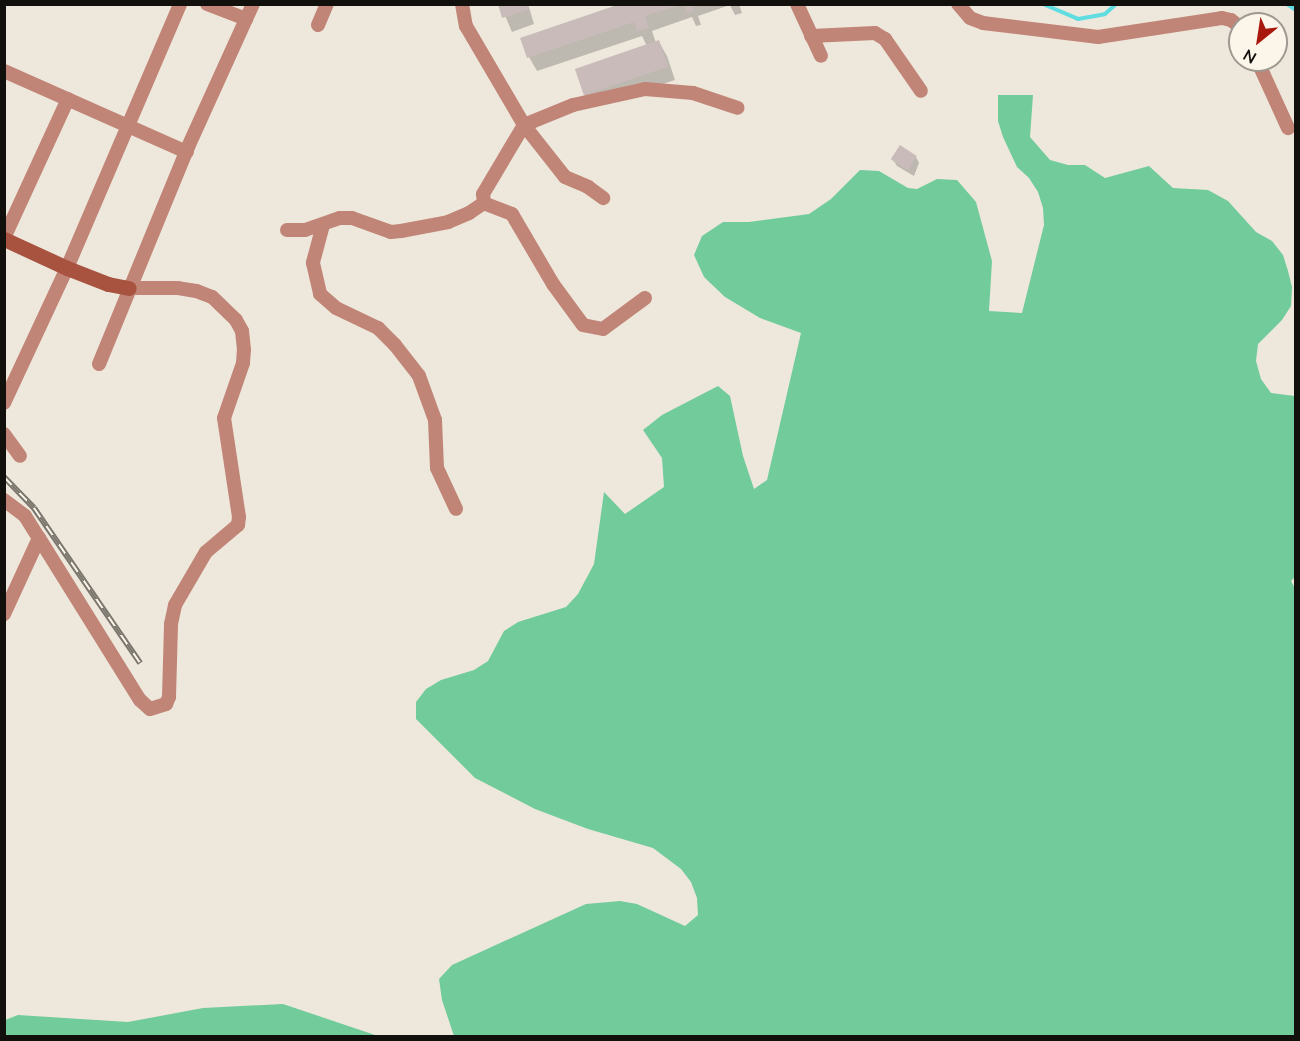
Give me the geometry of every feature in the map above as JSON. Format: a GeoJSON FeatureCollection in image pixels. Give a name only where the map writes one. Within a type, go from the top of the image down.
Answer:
{"type":"FeatureCollection","features":[{"type":"Feature","properties":{"kind":"street"},"geometry":{"type":"LineString","coordinates":[[4,402],[67,268],[180,4]]}},
{"type":"Feature","properties":{"kind":"street"},"geometry":{"type":"LineString","coordinates":[[207,4],[246,20]]}},
{"type":"Feature","properties":{"kind":"street"},"geometry":{"type":"LineString","coordinates":[[99,364],[187,152],[253,4]]}},
{"type":"Feature","properties":{"kind":"street"},"geometry":{"type":"LineString","coordinates":[[318,25],[327,4]]}},
{"type":"Feature","properties":{"kind":"street"},"geometry":{"type":"LineString","coordinates":[[462,4],[466,26],[524,125],[565,177],[588,187],[603,198]]}},
{"type":"Feature","properties":{"kind":"street"},"geometry":{"type":"LineString","coordinates":[[797,4],[821,56]]}},
{"type":"Feature","properties":{"kind":"street"},"geometry":{"type":"LineString","coordinates":[[958,4],[970,18],[983,23],[1098,37],[1222,18],[1228,19]]}},
{"type":"Feature","properties":{"kind":"street"},"geometry":{"type":"LineString","coordinates":[[811,36],[875,33],[885,39],[921,91]]}},
{"type":"Feature","properties":{"kind":"street"},"geometry":{"type":"LineString","coordinates":[[4,71],[187,152]]}},
{"type":"Feature","properties":{"kind":"street"},"geometry":{"type":"LineString","coordinates":[[1262,72],[1288,128]]}},
{"type":"Feature","properties":{"kind":"street"},"geometry":{"type":"LineString","coordinates":[[484,203],[483,194],[524,125],[573,105],[645,89],[693,93],[738,108]]}},
{"type":"Feature","properties":{"kind":"street"},"geometry":{"type":"LineString","coordinates":[[4,500],[25,516],[140,700],[150,709],[166,704],[170,697],[171,624],[175,605],[206,552],[238,525],[239,518],[224,418],[243,363],[242,331],[236,320],[212,297],[178,288],[129,288],[108,284],[67,268],[4,238],[68,99]]}},
{"type":"Feature","properties":{"kind":"street"},"geometry":{"type":"LineString","coordinates":[[287,230],[305,230],[340,218],[352,218],[392,232],[401,231],[448,222],[469,213],[484,203]]}},
{"type":"Feature","properties":{"kind":"street"},"geometry":{"type":"LineString","coordinates":[[484,203],[512,214],[553,284],[584,325],[603,329],[645,298]]}},
{"type":"Feature","properties":{"kind":"street"},"geometry":{"type":"LineString","coordinates":[[323,225],[313,263],[320,294],[336,308],[378,328],[415,370],[435,420],[437,468],[456,509]]}},
{"type":"Feature","properties":{"kind":"street"},"geometry":{"type":"LineString","coordinates":[[4,434],[20,456]]}},
{"type":"Feature","properties":{"kind":"street"},"geometry":{"type":"LineString","coordinates":[[4,614],[39,538]]}},
{"type":"Feature","properties":{"kind":"green space"},"geometry":{"type":"Polygon","coordinates":[[[998,95],[1033,95],[1030,137],[1050,160],[1068,165],[1085,165],[1105,178],[1149,166],[1173,188],[1208,190],[1228,201],[1256,232],[1272,241],[1283,255],[1292,287],[1291,306],[1282,320],[1258,344],[1256,361],[1261,379],[1271,393],[1295,396],[1296,576],[1291,581],[1296,590],[1295,1036],[454,1036],[442,1000],[439,979],[452,965],[586,904],[620,901],[637,904],[685,926],[698,915],[697,898],[691,882],[681,869],[653,848],[588,829],[535,809],[475,778],[416,719],[416,702],[426,689],[441,680],[474,670],[488,661],[504,631],[518,622],[566,607],[578,594],[594,564],[604,492],[625,514],[664,487],[662,458],[643,430],[662,415],[718,386],[730,396],[743,456],[754,489],[767,480],[801,333],[760,318],[725,297],[704,277],[694,255],[702,236],[723,222],[749,222],[809,214],[831,199],[860,170],[879,171],[908,188],[917,189],[937,179],[957,180],[976,202],[992,261],[989,311],[1022,313],[1044,225],[1043,208],[1038,192],[1029,178],[1017,167],[1003,137],[998,121],[998,95]]]}},
{"type":"Feature","properties":{"kind":"green space"},"geometry":{"type":"Polygon","coordinates":[[[283,1004],[378,1036],[5,1036],[5,1020],[18,1015],[128,1022],[203,1008],[283,1004]]]}},
{"type":"Feature","properties":{"kind":"building"},"geometry":{"type":"Polygon","coordinates":[[[498,4],[526,4],[528,10],[502,18],[498,4]]]}},
{"type":"Feature","properties":{"kind":"building"},"geometry":{"type":"Polygon","coordinates":[[[620,4],[680,5],[645,16],[649,28],[637,31],[634,22],[527,58],[520,38],[620,4]]]}},
{"type":"Feature","properties":{"kind":"building"},"geometry":{"type":"Polygon","coordinates":[[[684,4],[692,4],[694,10],[687,13],[684,4]]]}},
{"type":"Feature","properties":{"kind":"building"},"geometry":{"type":"Polygon","coordinates":[[[659,40],[668,66],[584,95],[575,69],[659,40]]]}},
{"type":"Feature","properties":{"kind":"building"},"geometry":{"type":"Polygon","coordinates":[[[900,145],[917,156],[908,170],[891,159],[900,145]]]}},
{"type":"Feature","properties":{"kind":"waterway"},"geometry":{"type":"LineString","coordinates":[[1043,4],[1078,19],[1105,14],[1116,4]]}},
{"type":"Feature","properties":{"kind":"waterway"},"geometry":{"type":"LineString","coordinates":[[1287,4],[1296,10]]}},
{"type":"Feature","properties":{"kind":"railway"},"geometry":{"type":"LineString","coordinates":[[4,477],[34,508],[140,663]]}}]}
